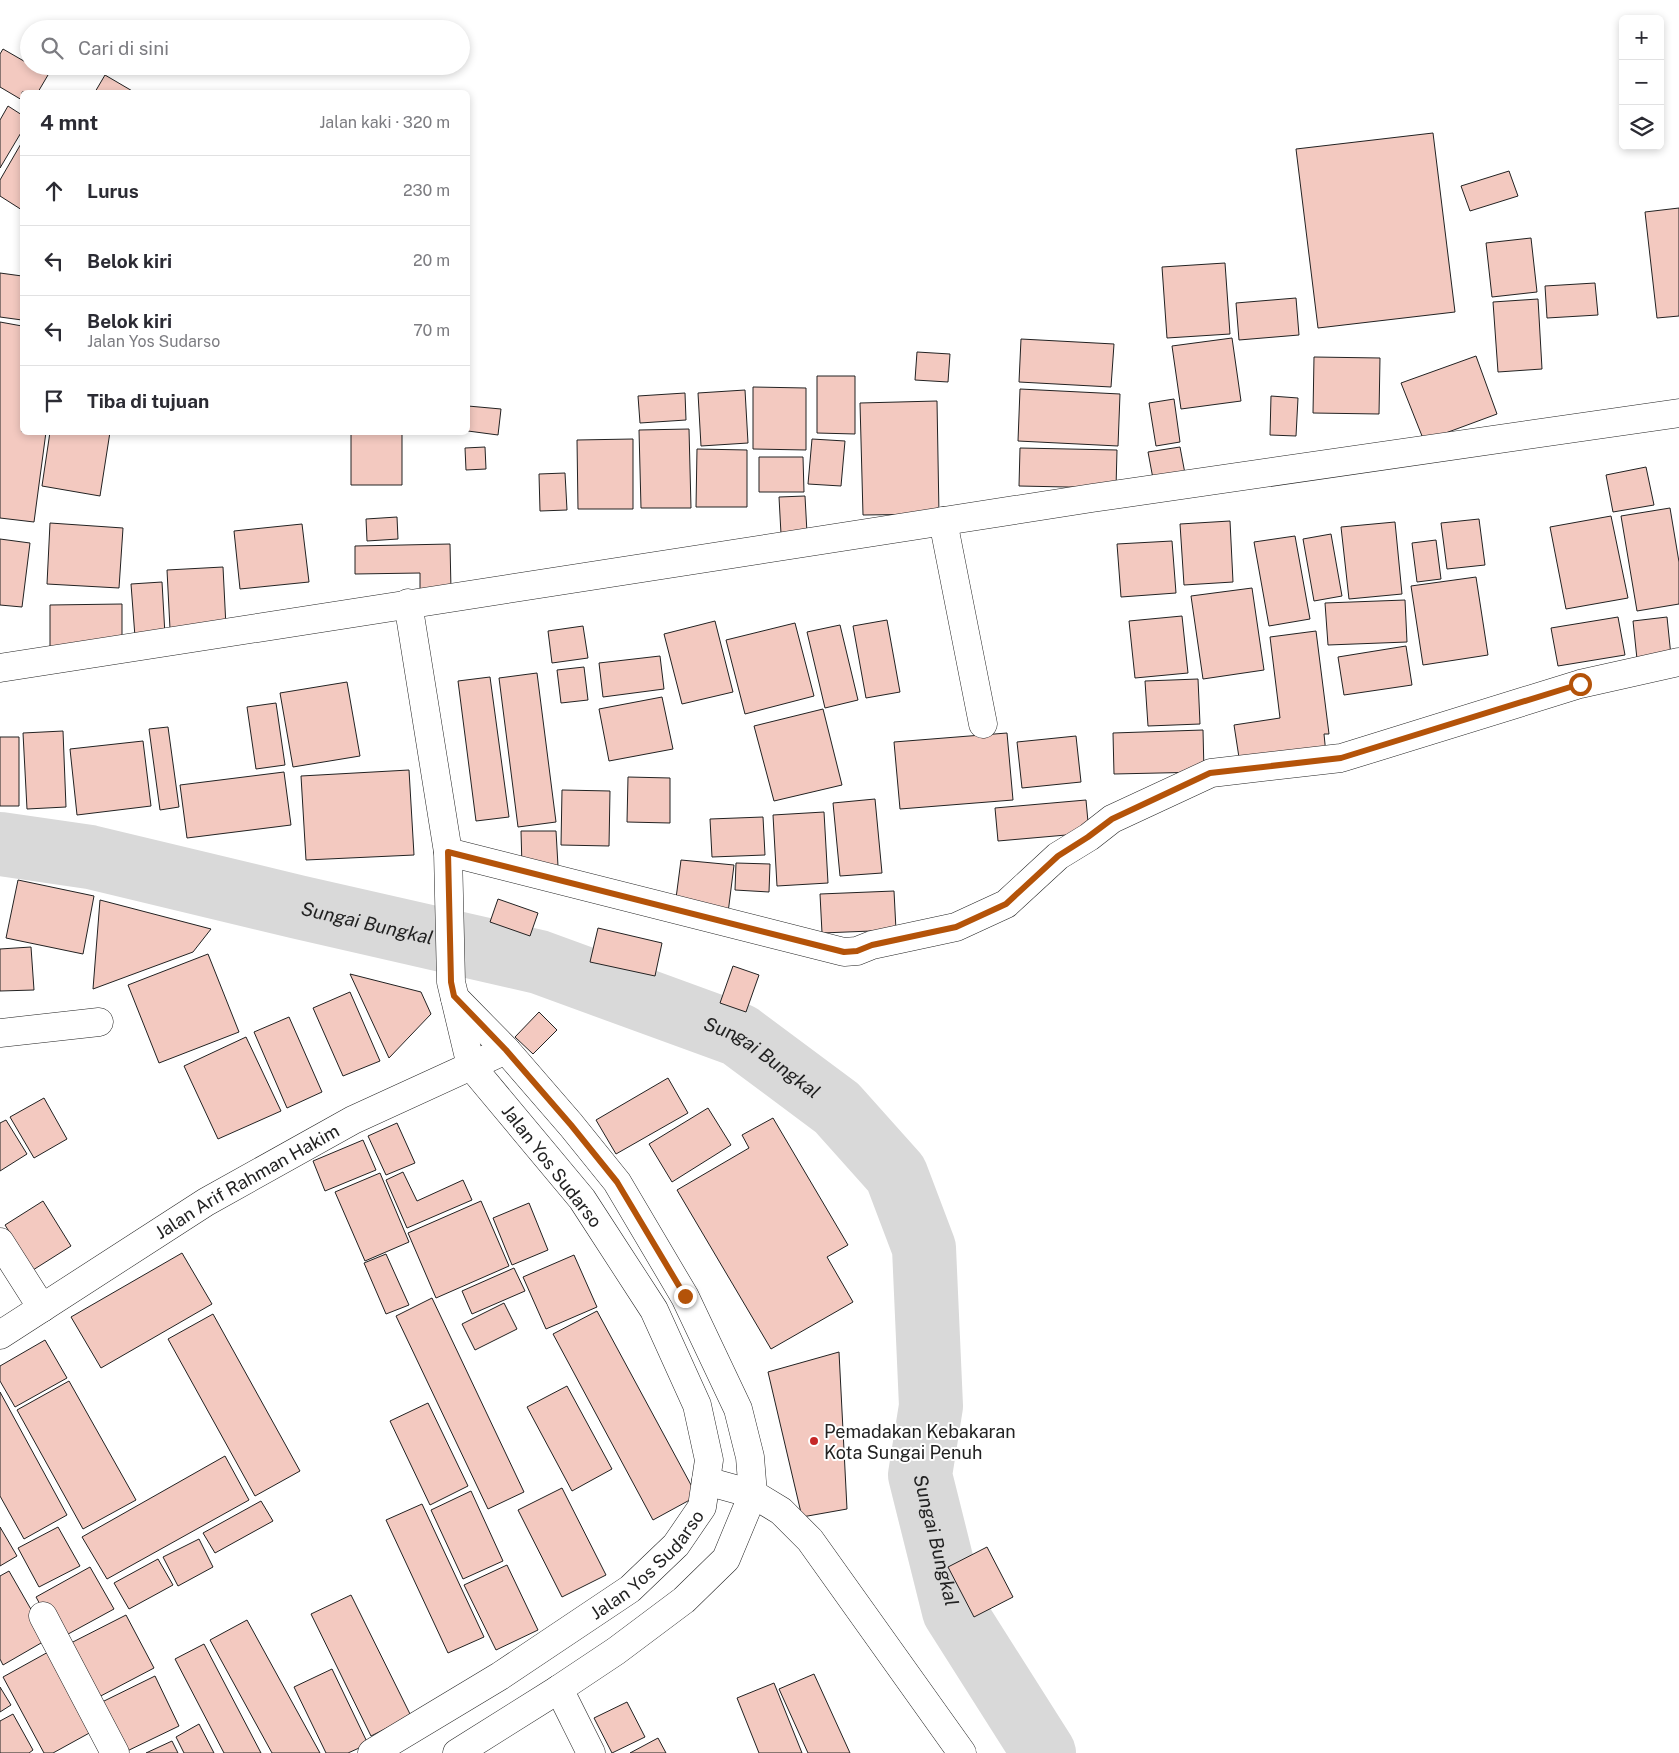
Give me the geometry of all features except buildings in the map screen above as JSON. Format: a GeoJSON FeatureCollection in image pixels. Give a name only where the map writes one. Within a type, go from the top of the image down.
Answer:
{"type":"FeatureCollection","features":[{"type":"Feature","properties":{"kind":"main road"},"geometry":{"type":"LineString","coordinates":[[0,668],[943,521],[1679,413]]}},
{"type":"Feature","properties":{"kind":"main road"},"geometry":{"type":"LineString","coordinates":[[943,521],[983,724]]}},
{"type":"Feature","properties":{"kind":"main road","name":"Jalan Yos Sudarso"},"geometry":{"type":"LineString","coordinates":[[372,1753],[500,1676],[630,1588],[676,1545],[702,1507],[709,1460],[697,1405],[654,1310],[582,1199],[471,1066],[452,989],[449,860],[408,603]]}},
{"type":"Feature","properties":{"kind":"main road"},"geometry":{"type":"LineString","coordinates":[[449,860],[844,952],[857,951],[872,945],[956,927],[1006,904],[1058,856],[1112,819],[1210,773],[1341,758],[1580,684],[1679,662]]}},
{"type":"Feature","properties":{"kind":"main road"},"geometry":{"type":"LineString","coordinates":[[452,989],[571,1125],[617,1182],[685,1296],[738,1409],[750,1457],[753,1494],[726,1559],[684,1600],[616,1651],[457,1753]]}},
{"type":"Feature","properties":{"kind":"main road"},"geometry":{"type":"LineString","coordinates":[[0,1033],[99,1022]]}},
{"type":"Feature","properties":{"kind":"main road","name":"Jalan Arif Rahman Hakim"},"geometry":{"type":"LineString","coordinates":[[0,1335],[206,1202],[353,1120],[506,1050]]}},
{"type":"Feature","properties":{"kind":"main road"},"geometry":{"type":"LineString","coordinates":[[0,1242],[42,1308]]}},
{"type":"Feature","properties":{"kind":"main road"},"geometry":{"type":"LineString","coordinates":[[706,1481],[753,1494],[781,1511],[810,1540],[962,1753]]}},
{"type":"Feature","properties":{"kind":"main road"},"geometry":{"type":"LineString","coordinates":[[43,1616],[115,1753]]}},
{"type":"Feature","properties":{"kind":"main road"},"geometry":{"type":"LineString","coordinates":[[559,1689],[591,1753]]}},
{"type":"Feature","properties":{"kind":"waterway","name":"Sungai Bungkal"},"geometry":{"type":"LineString","coordinates":[[0,844],[90,857],[539,962],[739,1035],[837,1108],[896,1174],[924,1248],[931,1406],[920,1475],[954,1611],[1044,1753]]}},
{"type":"Feature","properties":{"kind":"place","name":"Pemadakan Kebakaran Kota Sungai Penuh"},"geometry":{"type":"Point","coordinates":[814,1441]}},
{"type":"Feature","properties":{"kind":"route"},"geometry":{"type":"LineString","coordinates":[[685,1296],[617,1182],[506,1050],[454,996],[451,982],[448,852],[844,952],[857,951],[872,945],[956,927],[1006,904],[1058,856],[1112,819],[1210,773],[1341,758],[1580,684]]}}]}
